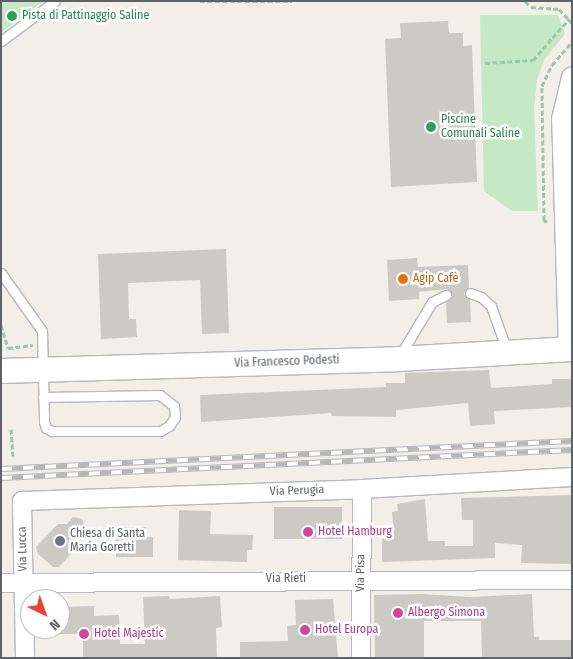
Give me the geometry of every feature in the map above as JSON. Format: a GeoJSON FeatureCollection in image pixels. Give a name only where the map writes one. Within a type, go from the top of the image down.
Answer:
{"type":"FeatureCollection","features":[{"type":"Feature","properties":{"kind":"main road","name":"Via Francesco Podesti"},"geometry":{"type":"LineString","coordinates":[[1,371],[398,359],[507,351],[570,349]]}},
{"type":"Feature","properties":{"kind":"street"},"geometry":{"type":"LineString","coordinates":[[570,349],[562,119],[572,77]]}},
{"type":"Feature","properties":{"kind":"street","name":"Via Perugia"},"geometry":{"type":"LineString","coordinates":[[22,501],[362,489],[572,477]]}},
{"type":"Feature","properties":{"kind":"street","name":"Via Pisa"},"geometry":{"type":"LineString","coordinates":[[361,658],[362,489]]}},
{"type":"Feature","properties":{"kind":"street","name":"Via Lucca"},"geometry":{"type":"LineString","coordinates":[[22,501],[25,658]]}},
{"type":"Feature","properties":{"kind":"street","name":"Via Rieti"},"geometry":{"type":"LineString","coordinates":[[1,583],[361,579],[572,580]]}},
{"type":"Feature","properties":{"kind":"lane"},"geometry":{"type":"LineString","coordinates":[[1,41],[55,1]]}},
{"type":"Feature","properties":{"kind":"lane"},"geometry":{"type":"LineString","coordinates":[[1,273],[42,330],[43,397],[44,422],[52,431],[160,431],[169,426],[175,417],[171,401],[160,395],[43,397]]}},
{"type":"Feature","properties":{"kind":"lane"},"geometry":{"type":"LineString","coordinates":[[470,293],[481,297],[491,306],[507,351]]}},
{"type":"Feature","properties":{"kind":"lane"},"geometry":{"type":"LineString","coordinates":[[398,359],[432,302],[446,295]]}},
{"type":"Feature","properties":{"kind":"path"},"geometry":{"type":"LineString","coordinates":[[200,1],[292,1]]}},
{"type":"Feature","properties":{"kind":"path"},"geometry":{"type":"LineString","coordinates":[[525,1],[531,7],[559,9],[572,23]]}},
{"type":"Feature","properties":{"kind":"path"},"geometry":{"type":"LineString","coordinates":[[485,63],[533,60],[569,19]]}},
{"type":"Feature","properties":{"kind":"path"},"geometry":{"type":"LineString","coordinates":[[1,324],[8,348],[42,344]]}},
{"type":"Feature","properties":{"kind":"path"},"geometry":{"type":"LineString","coordinates":[[11,429],[13,456]]}},
{"type":"Feature","properties":{"kind":"green space","name":"Pista di Pattinaggio Saline"},"geometry":{"type":"Polygon","coordinates":[[[1,1],[44,1],[1,32],[1,1]]]}},
{"type":"Feature","properties":{"kind":"green space"},"geometry":{"type":"Polygon","coordinates":[[[480,15],[558,15],[565,34],[544,60],[537,80],[534,108],[538,211],[512,211],[484,191],[480,15]]]}},
{"type":"Feature","properties":{"kind":"building","name":"Piscine Comunali Saline"},"geometry":{"type":"Polygon","coordinates":[[[448,21],[449,33],[463,33],[463,46],[472,45],[477,182],[391,187],[385,39],[401,38],[400,23],[448,21]]]}},
{"type":"Feature","properties":{"kind":"building"},"geometry":{"type":"Polygon","coordinates":[[[226,249],[229,333],[202,334],[200,280],[128,283],[129,319],[136,319],[137,337],[101,339],[98,254],[226,249]]]}},
{"type":"Feature","properties":{"kind":"building"},"geometry":{"type":"Polygon","coordinates":[[[417,258],[418,267],[468,265],[469,287],[464,294],[470,300],[471,322],[447,323],[446,302],[452,295],[447,289],[419,292],[419,299],[389,301],[387,260],[417,258]]]}},
{"type":"Feature","properties":{"kind":"building"},"geometry":{"type":"Polygon","coordinates":[[[489,370],[491,388],[552,384],[552,379],[572,379],[572,407],[494,411],[495,424],[470,426],[468,403],[396,410],[396,417],[332,416],[331,413],[201,422],[200,395],[386,387],[386,383],[405,383],[405,373],[489,370]]]}},
{"type":"Feature","properties":{"kind":"building"},"geometry":{"type":"Polygon","coordinates":[[[572,495],[572,564],[521,563],[522,545],[495,543],[495,558],[382,562],[382,539],[394,539],[392,512],[398,511],[397,504],[425,499],[428,541],[445,541],[445,546],[473,546],[473,520],[462,520],[461,498],[572,495]]]}},
{"type":"Feature","properties":{"kind":"building"},"geometry":{"type":"Polygon","coordinates":[[[274,507],[342,507],[342,539],[274,539],[274,507]]]}},
{"type":"Feature","properties":{"kind":"building"},"geometry":{"type":"Polygon","coordinates":[[[179,510],[211,511],[210,534],[253,535],[252,550],[247,550],[247,562],[178,560],[179,510]]]}},
{"type":"Feature","properties":{"kind":"building","name":"Chiesa di Santa Maria Goretti"},"geometry":{"type":"Polygon","coordinates":[[[73,517],[82,519],[86,530],[80,537],[78,546],[59,567],[53,567],[38,554],[36,547],[58,524],[67,524],[73,517]]]}},
{"type":"Feature","properties":{"kind":"building"},"geometry":{"type":"Polygon","coordinates":[[[116,527],[146,527],[146,537],[153,537],[153,557],[116,557],[116,527]]]}},
{"type":"Feature","properties":{"kind":"building"},"geometry":{"type":"Polygon","coordinates":[[[422,594],[470,597],[532,594],[534,637],[539,637],[539,640],[572,640],[572,658],[482,658],[481,621],[424,621],[424,658],[375,658],[374,595],[422,594]]]}},
{"type":"Feature","properties":{"kind":"building"},"geometry":{"type":"Polygon","coordinates":[[[169,596],[170,599],[220,596],[222,627],[216,628],[217,658],[83,658],[83,634],[70,634],[70,607],[94,606],[94,616],[119,615],[120,644],[145,644],[143,597],[169,596]]]}},
{"type":"Feature","properties":{"kind":"building","name":"Hotel Europa"},"geometry":{"type":"Polygon","coordinates":[[[333,599],[338,658],[240,658],[240,642],[288,641],[287,626],[296,625],[295,600],[333,599]]]}},
{"type":"Feature","properties":{"kind":"railway"},"geometry":{"type":"LineString","coordinates":[[1,469],[572,441]]}},
{"type":"Feature","properties":{"kind":"railway"},"geometry":{"type":"LineString","coordinates":[[1,478],[572,450]]}},
{"type":"Feature","properties":{"kind":"place","name":"Pista di Pattinaggio Saline"},"geometry":{"type":"Point","coordinates":[12,16]}},
{"type":"Feature","properties":{"kind":"place","name":"Piscine Comunali Saline"},"geometry":{"type":"Point","coordinates":[431,127]}},
{"type":"Feature","properties":{"kind":"place","name":"Agip Cafè"},"geometry":{"type":"Point","coordinates":[403,279]}},
{"type":"Feature","properties":{"kind":"place","name":"Hotel Hamburg"},"geometry":{"type":"Point","coordinates":[308,532]}},
{"type":"Feature","properties":{"kind":"place","name":"Chiesa di Santa Maria Goretti"},"geometry":{"type":"Point","coordinates":[60,541]}},
{"type":"Feature","properties":{"kind":"place","name":"Albergo Simona"},"geometry":{"type":"Point","coordinates":[398,613]}},
{"type":"Feature","properties":{"kind":"place","name":"Hotel Europa"},"geometry":{"type":"Point","coordinates":[305,630]}},
{"type":"Feature","properties":{"kind":"place","name":"Hotel Majestic"},"geometry":{"type":"Point","coordinates":[84,634]}}]}
